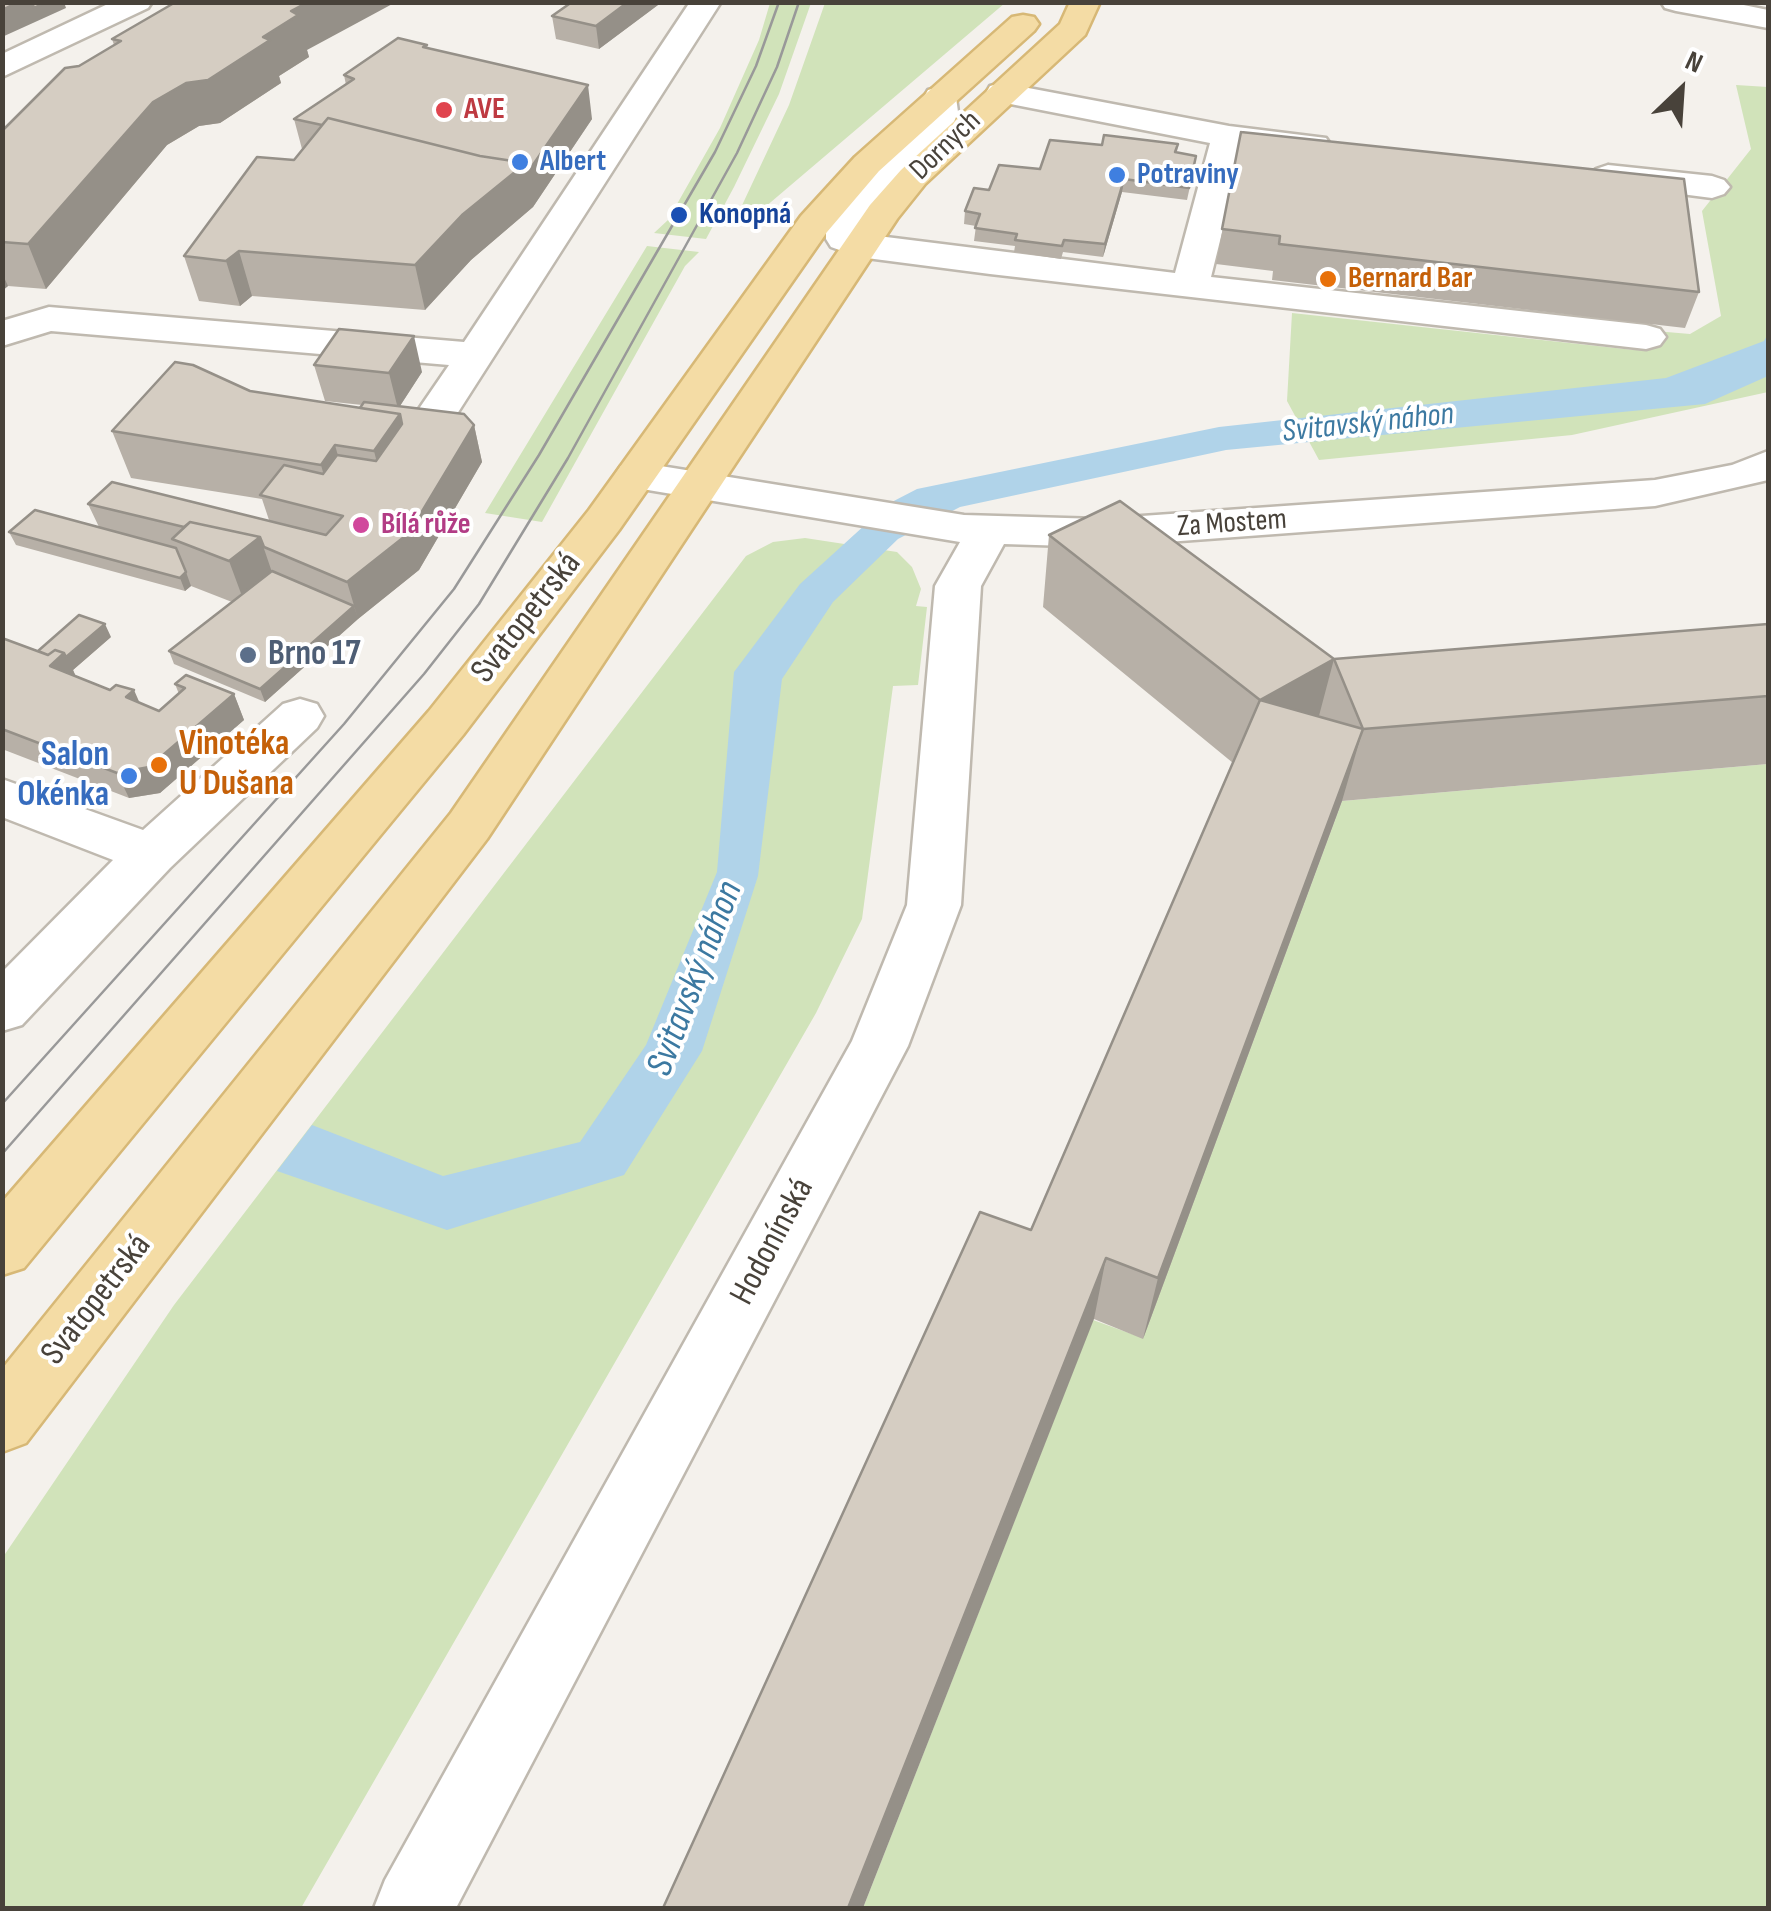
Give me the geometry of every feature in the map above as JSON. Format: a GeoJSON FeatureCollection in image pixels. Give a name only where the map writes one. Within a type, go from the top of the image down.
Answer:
{"type":"FeatureCollection","features":[{"type":"Feature","properties":{"kind":"main road","name":"Svatopetrská"},"geometry":{"type":"LineString","coordinates":[[2,1248],[446,723],[636,475],[814,224],[867,164],[940,96],[1030,18],[1059,2]]}},
{"type":"Feature","properties":{"kind":"main road","name":"Dornych"},"geometry":{"type":"LineString","coordinates":[[821,304],[913,176],[1074,28],[1084,2]]}},
{"type":"Feature","properties":{"kind":"main road","name":"Svatopetrská"},"geometry":{"type":"LineString","coordinates":[[2,1421],[469,826],[821,304]]}},
{"type":"Feature","properties":{"kind":"street"},"geometry":{"type":"LineString","coordinates":[[2,67],[137,2]]}},
{"type":"Feature","properties":{"kind":"street"},"geometry":{"type":"LineString","coordinates":[[433,419],[706,2]]}},
{"type":"Feature","properties":{"kind":"street"},"geometry":{"type":"LineString","coordinates":[[1676,2],[1767,15]]}},
{"type":"Feature","properties":{"kind":"street"},"geometry":{"type":"LineString","coordinates":[[1002,93],[1229,136],[1342,148]]}},
{"type":"Feature","properties":{"kind":"street"},"geometry":{"type":"LineString","coordinates":[[940,96],[941,112],[935,126],[871,190],[844,224],[844,239],[860,246],[1190,287],[1646,336]]}},
{"type":"Feature","properties":{"kind":"street"},"geometry":{"type":"LineString","coordinates":[[1190,287],[1229,136]]}},
{"type":"Feature","properties":{"kind":"street"},"geometry":{"type":"LineString","coordinates":[[1575,172],[1712,186]]}},
{"type":"Feature","properties":{"kind":"street"},"geometry":{"type":"LineString","coordinates":[[2,334],[49,319],[476,355]]}},
{"type":"Feature","properties":{"kind":"street","name":"Za Mostem"},"geometry":{"type":"LineString","coordinates":[[636,475],[850,514],[976,530],[1099,533],[1655,494],[1744,475],[1768,464]]}},
{"type":"Feature","properties":{"kind":"street","name":"Hodonínská"},"geometry":{"type":"LineString","coordinates":[[413,1908],[879,1046],[934,905],[958,586],[976,530]]}},
{"type":"Feature","properties":{"kind":"street"},"geometry":{"type":"LineString","coordinates":[[2,1009],[151,854],[300,716]]}},
{"type":"Feature","properties":{"kind":"street"},"geometry":{"type":"LineString","coordinates":[[2,797],[151,854]]}},
{"type":"Feature","properties":{"kind":"green space"},"geometry":{"type":"Polygon","coordinates":[[[770,3],[811,3],[779,94],[734,187],[706,239],[654,233],[668,220],[720,128],[759,40],[770,3]]]}},
{"type":"Feature","properties":{"kind":"green space"},"geometry":{"type":"Polygon","coordinates":[[[825,3],[1005,3],[751,219],[737,216],[789,105],[825,3]]]}},
{"type":"Feature","properties":{"kind":"green space"},"geometry":{"type":"Polygon","coordinates":[[[1736,85],[1768,87],[1768,392],[1572,435],[1319,460],[1287,401],[1292,313],[1634,350],[1632,329],[1690,334],[1721,316],[1702,211],[1751,149],[1736,85]]]}},
{"type":"Feature","properties":{"kind":"green space"},"geometry":{"type":"Polygon","coordinates":[[[647,246],[699,252],[685,266],[542,522],[485,513],[647,246]]]}},
{"type":"Feature","properties":{"kind":"green space"},"geometry":{"type":"Polygon","coordinates":[[[805,538],[897,552],[912,567],[921,589],[916,606],[927,607],[918,685],[893,686],[862,919],[816,1013],[301,1908],[3,1908],[3,1557],[174,1305],[746,556],[773,542],[805,538]]]}},
{"type":"Feature","properties":{"kind":"green space"},"geometry":{"type":"Polygon","coordinates":[[[1768,764],[1768,1908],[863,1908],[1093,1320],[1143,1338],[1342,801],[1768,764]]]}},
{"type":"Feature","properties":{"kind":"water","name":"Svitavský náhon"},"geometry":{"type":"Polygon","coordinates":[[[1768,334],[1768,376],[1705,404],[1226,450],[960,507],[898,539],[833,602],[782,679],[758,876],[702,1051],[624,1175],[447,1230],[277,1171],[312,1125],[443,1176],[580,1142],[646,1045],[717,872],[734,672],[800,584],[888,504],[917,489],[1219,427],[1666,378],[1764,341],[1768,334]]]}},
{"type":"Feature","properties":{"kind":"building"},"geometry":{"type":"Polygon","coordinates":[[[2,2],[18,2],[2,10],[2,2]]]}},
{"type":"Feature","properties":{"kind":"building"},"geometry":{"type":"Polygon","coordinates":[[[179,2],[308,2],[291,11],[298,15],[263,37],[270,40],[208,80],[186,83],[153,102],[28,244],[2,242],[2,131],[65,68],[79,66],[121,41],[112,39],[179,2]]]}},
{"type":"Feature","properties":{"kind":"building"},"geometry":{"type":"Polygon","coordinates":[[[572,2],[628,2],[596,26],[552,16],[572,2]]]}},
{"type":"Feature","properties":{"kind":"building"},"geometry":{"type":"Polygon","coordinates":[[[398,38],[588,85],[528,172],[526,163],[480,156],[328,118],[322,125],[294,119],[354,79],[344,75],[398,38]]]}},
{"type":"Feature","properties":{"kind":"building"},"geometry":{"type":"Polygon","coordinates":[[[328,118],[480,156],[526,163],[462,215],[415,265],[239,251],[226,261],[184,256],[257,157],[294,160],[328,118]]]}},
{"type":"Feature","properties":{"kind":"building"},"geometry":{"type":"Polygon","coordinates":[[[1241,132],[1684,179],[1699,292],[1279,244],[1280,236],[1222,229],[1241,132]]]}},
{"type":"Feature","properties":{"kind":"building"},"geometry":{"type":"Polygon","coordinates":[[[1104,135],[1178,144],[1175,152],[1196,156],[1189,188],[1124,179],[1105,244],[1064,240],[1062,246],[1015,240],[1017,234],[975,228],[980,214],[965,211],[974,188],[989,190],[999,165],[1040,169],[1050,140],[1102,145],[1104,135]]]}},
{"type":"Feature","properties":{"kind":"building"},"geometry":{"type":"Polygon","coordinates":[[[339,329],[414,336],[389,373],[314,365],[339,329]]]}},
{"type":"Feature","properties":{"kind":"building"},"geometry":{"type":"Polygon","coordinates":[[[175,362],[193,365],[250,391],[400,414],[374,451],[335,445],[321,465],[112,431],[175,362]]]}},
{"type":"Feature","properties":{"kind":"building"},"geometry":{"type":"Polygon","coordinates":[[[364,402],[464,414],[474,425],[409,533],[347,582],[264,547],[260,537],[190,522],[184,527],[88,504],[112,482],[326,535],[343,516],[260,495],[284,465],[323,474],[337,455],[376,461],[402,424],[400,414],[360,408],[364,402]]]}},
{"type":"Feature","properties":{"kind":"building"},"geometry":{"type":"Polygon","coordinates":[[[1120,501],[1334,659],[1260,700],[1049,535],[1120,501]]]}},
{"type":"Feature","properties":{"kind":"building"},"geometry":{"type":"Polygon","coordinates":[[[35,510],[176,548],[186,572],[180,578],[9,532],[35,510]]]}},
{"type":"Feature","properties":{"kind":"building"},"geometry":{"type":"Polygon","coordinates":[[[190,522],[260,537],[229,561],[172,539],[190,522]]]}},
{"type":"Feature","properties":{"kind":"building"},"geometry":{"type":"Polygon","coordinates":[[[272,571],[354,606],[260,689],[169,651],[272,571]]]}},
{"type":"Feature","properties":{"kind":"building"},"geometry":{"type":"Polygon","coordinates":[[[79,615],[105,624],[66,657],[55,650],[48,655],[38,651],[79,615]]]}},
{"type":"Feature","properties":{"kind":"building"},"geometry":{"type":"Polygon","coordinates":[[[1768,624],[1768,696],[1363,729],[1334,659],[1768,624]]]}},
{"type":"Feature","properties":{"kind":"building"},"geometry":{"type":"Polygon","coordinates":[[[2,638],[48,655],[55,650],[64,653],[50,666],[110,690],[116,685],[134,690],[126,697],[159,711],[185,688],[175,684],[186,675],[234,694],[149,767],[117,773],[2,729],[2,638]]]}},
{"type":"Feature","properties":{"kind":"building"},"geometry":{"type":"Polygon","coordinates":[[[1260,700],[1363,729],[1158,1278],[1106,1258],[848,1908],[663,1908],[980,1212],[1031,1230],[1260,700]]]}},
{"type":"Feature","properties":{"kind":"tram line"},"geometry":{"type":"LineString","coordinates":[[2,1104],[344,724],[454,589],[539,455],[715,152],[756,66],[779,2]]}},
{"type":"Feature","properties":{"kind":"tram line"},"geometry":{"type":"LineString","coordinates":[[2,1154],[424,674],[479,604],[568,458],[737,153],[777,67],[799,2]]}},
{"type":"Feature","properties":{"kind":"place","name":"AVE"},"geometry":{"type":"Point","coordinates":[444,110]}},
{"type":"Feature","properties":{"kind":"place","name":"Albert"},"geometry":{"type":"Point","coordinates":[520,162]}},
{"type":"Feature","properties":{"kind":"place","name":"Potraviny"},"geometry":{"type":"Point","coordinates":[1117,175]}},
{"type":"Feature","properties":{"kind":"place","name":"Konopná"},"geometry":{"type":"Point","coordinates":[679,215]}},
{"type":"Feature","properties":{"kind":"place","name":"Bernard Bar"},"geometry":{"type":"Point","coordinates":[1328,279]}},
{"type":"Feature","properties":{"kind":"place","name":"Bílá růže"},"geometry":{"type":"Point","coordinates":[361,525]}},
{"type":"Feature","properties":{"kind":"place","name":"Brno 17"},"geometry":{"type":"Point","coordinates":[248,655]}},
{"type":"Feature","properties":{"kind":"place","name":"Vinotéka U Dušana"},"geometry":{"type":"Point","coordinates":[159,765]}},
{"type":"Feature","properties":{"kind":"place","name":"Salon Okénka"},"geometry":{"type":"Point","coordinates":[129,776]}}]}
